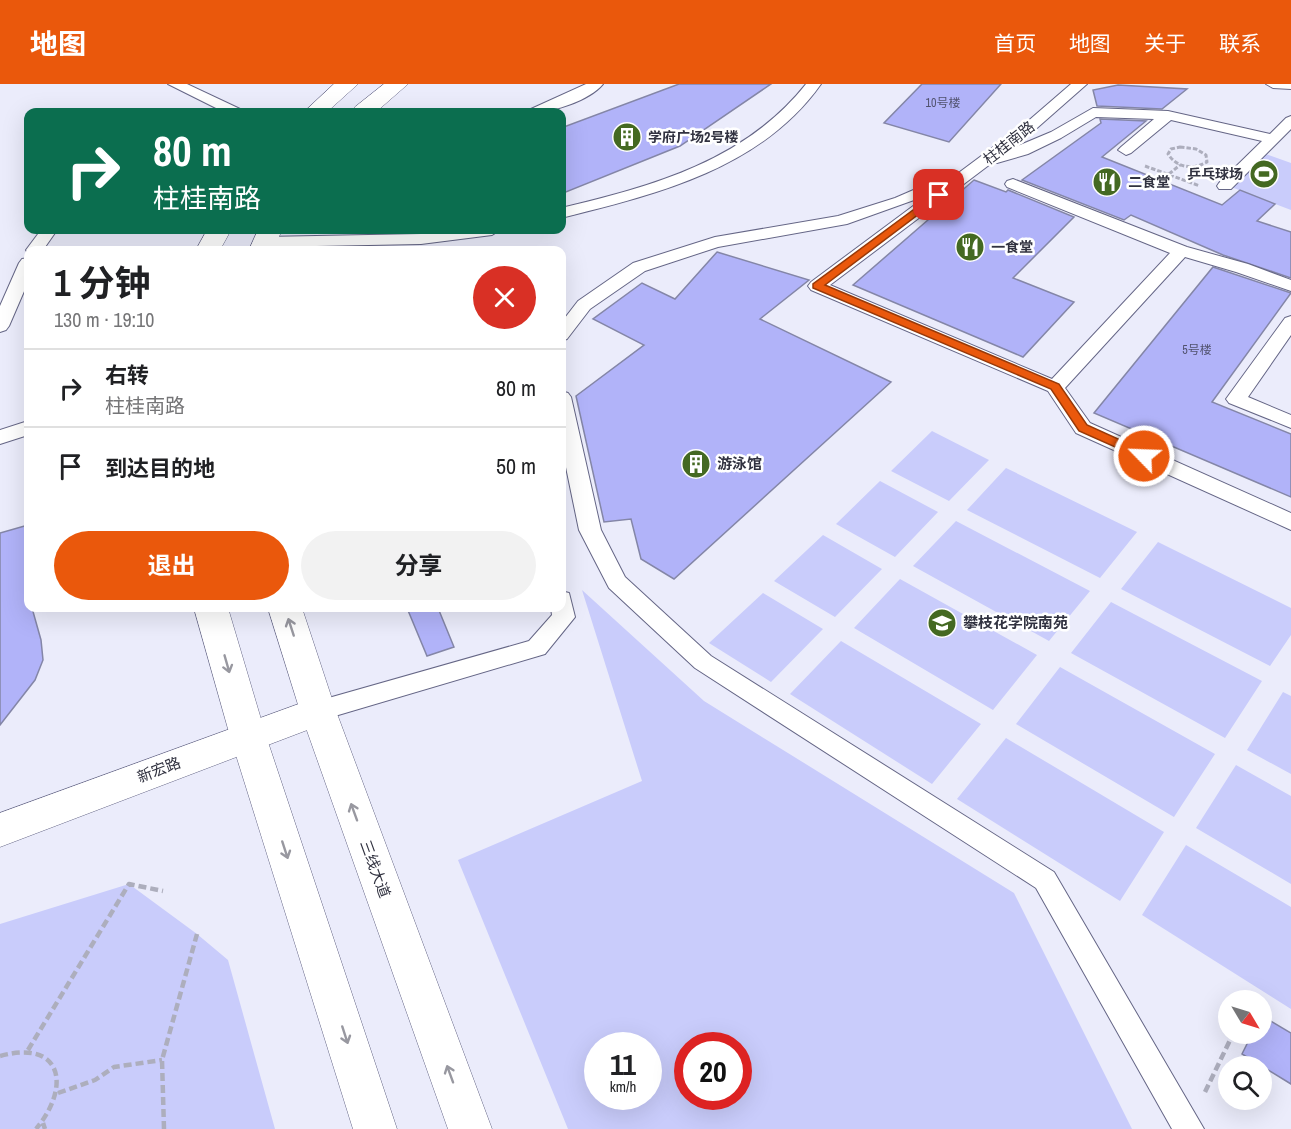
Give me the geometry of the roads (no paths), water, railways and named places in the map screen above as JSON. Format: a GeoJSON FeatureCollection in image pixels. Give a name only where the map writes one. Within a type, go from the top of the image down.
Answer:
{"type":"FeatureCollection","features":[{"type":"Feature","properties":{"kind":"main road"},"geometry":{"type":"LineString","coordinates":[[320,108],[347,84]]}},
{"type":"Feature","properties":{"kind":"main road"},"geometry":{"type":"LineString","coordinates":[[368,108],[396,84]]}},
{"type":"Feature","properties":{"kind":"main road"},"geometry":{"type":"LineString","coordinates":[[212,612],[248,736],[375,1129]]}},
{"type":"Feature","properties":{"kind":"main road","name":"三线大道"},"geometry":{"type":"LineString","coordinates":[[286,612],[318,711],[470,1129]]}},
{"type":"Feature","properties":{"kind":"main road","name":"新宏路"},"geometry":{"type":"LineString","coordinates":[[0,830],[318,711]]}},
{"type":"Feature","properties":{"kind":"lane"},"geometry":{"type":"LineString","coordinates":[[175,84],[227,108]]}},
{"type":"Feature","properties":{"kind":"lane"},"geometry":{"type":"LineString","coordinates":[[546,108],[580,94],[596,84]]}},
{"type":"Feature","properties":{"kind":"lane"},"geometry":{"type":"LineString","coordinates":[[566,212],[652,188],[722,161],[775,128],[814,84]]}},
{"type":"Feature","properties":{"kind":"lane","name":"柱桂南路"},"geometry":{"type":"LineString","coordinates":[[1055,387],[817,286],[979,166],[1080,84]]}},
{"type":"Feature","properties":{"kind":"lane"},"geometry":{"type":"LineString","coordinates":[[1274,84],[1291,85]]}},
{"type":"Feature","properties":{"kind":"lane"},"geometry":{"type":"LineString","coordinates":[[566,328],[584,305],[639,267],[715,242],[841,220],[902,201],[979,166],[1023,151],[1056,135],[1094,112],[1168,114],[1272,139]]}},
{"type":"Feature","properties":{"kind":"lane"},"geometry":{"type":"LineString","coordinates":[[1126,150],[1168,114]]}},
{"type":"Feature","properties":{"kind":"lane"},"geometry":{"type":"LineString","coordinates":[[1224,186],[1291,120]]}},
{"type":"Feature","properties":{"kind":"lane"},"geometry":{"type":"LineString","coordinates":[[1013,184],[1181,250],[1291,286]]}},
{"type":"Feature","properties":{"kind":"lane"},"geometry":{"type":"LineString","coordinates":[[265,241],[421,239],[459,234]]}},
{"type":"Feature","properties":{"kind":"lane"},"geometry":{"type":"LineString","coordinates":[[1181,250],[1055,387],[1083,428],[1291,522]]}},
{"type":"Feature","properties":{"kind":"lane"},"geometry":{"type":"LineString","coordinates":[[0,326],[24,272]]}},
{"type":"Feature","properties":{"kind":"lane"},"geometry":{"type":"LineString","coordinates":[[1291,322],[1236,399],[1291,422]]}},
{"type":"Feature","properties":{"kind":"lane"},"geometry":{"type":"LineString","coordinates":[[566,420],[590,531],[617,582],[703,662],[1045,880],[1189,1128]]}},
{"type":"Feature","properties":{"kind":"lane"},"geometry":{"type":"LineString","coordinates":[[0,422],[24,430]]}},
{"type":"Feature","properties":{"kind":"lane"},"geometry":{"type":"LineString","coordinates":[[0,438],[24,430]]}},
{"type":"Feature","properties":{"kind":"lane"},"geometry":{"type":"LineString","coordinates":[[318,711],[537,648],[564,617],[563,612]]}},
{"type":"Feature","properties":{"kind":"place","name":"学府广场2号楼"},"geometry":{"type":"Point","coordinates":[627,137]}},
{"type":"Feature","properties":{"kind":"place","name":"乒乓球场"},"geometry":{"type":"Point","coordinates":[1264,174]}},
{"type":"Feature","properties":{"kind":"place","name":"二食堂"},"geometry":{"type":"Point","coordinates":[1107,182]}},
{"type":"Feature","properties":{"kind":"place","name":"一食堂"},"geometry":{"type":"Point","coordinates":[970,247]}},
{"type":"Feature","properties":{"kind":"place","name":"游泳馆"},"geometry":{"type":"Point","coordinates":[696,464]}},
{"type":"Feature","properties":{"kind":"place","name":"攀枝花学院南苑"},"geometry":{"type":"Point","coordinates":[942,623]}}]}
